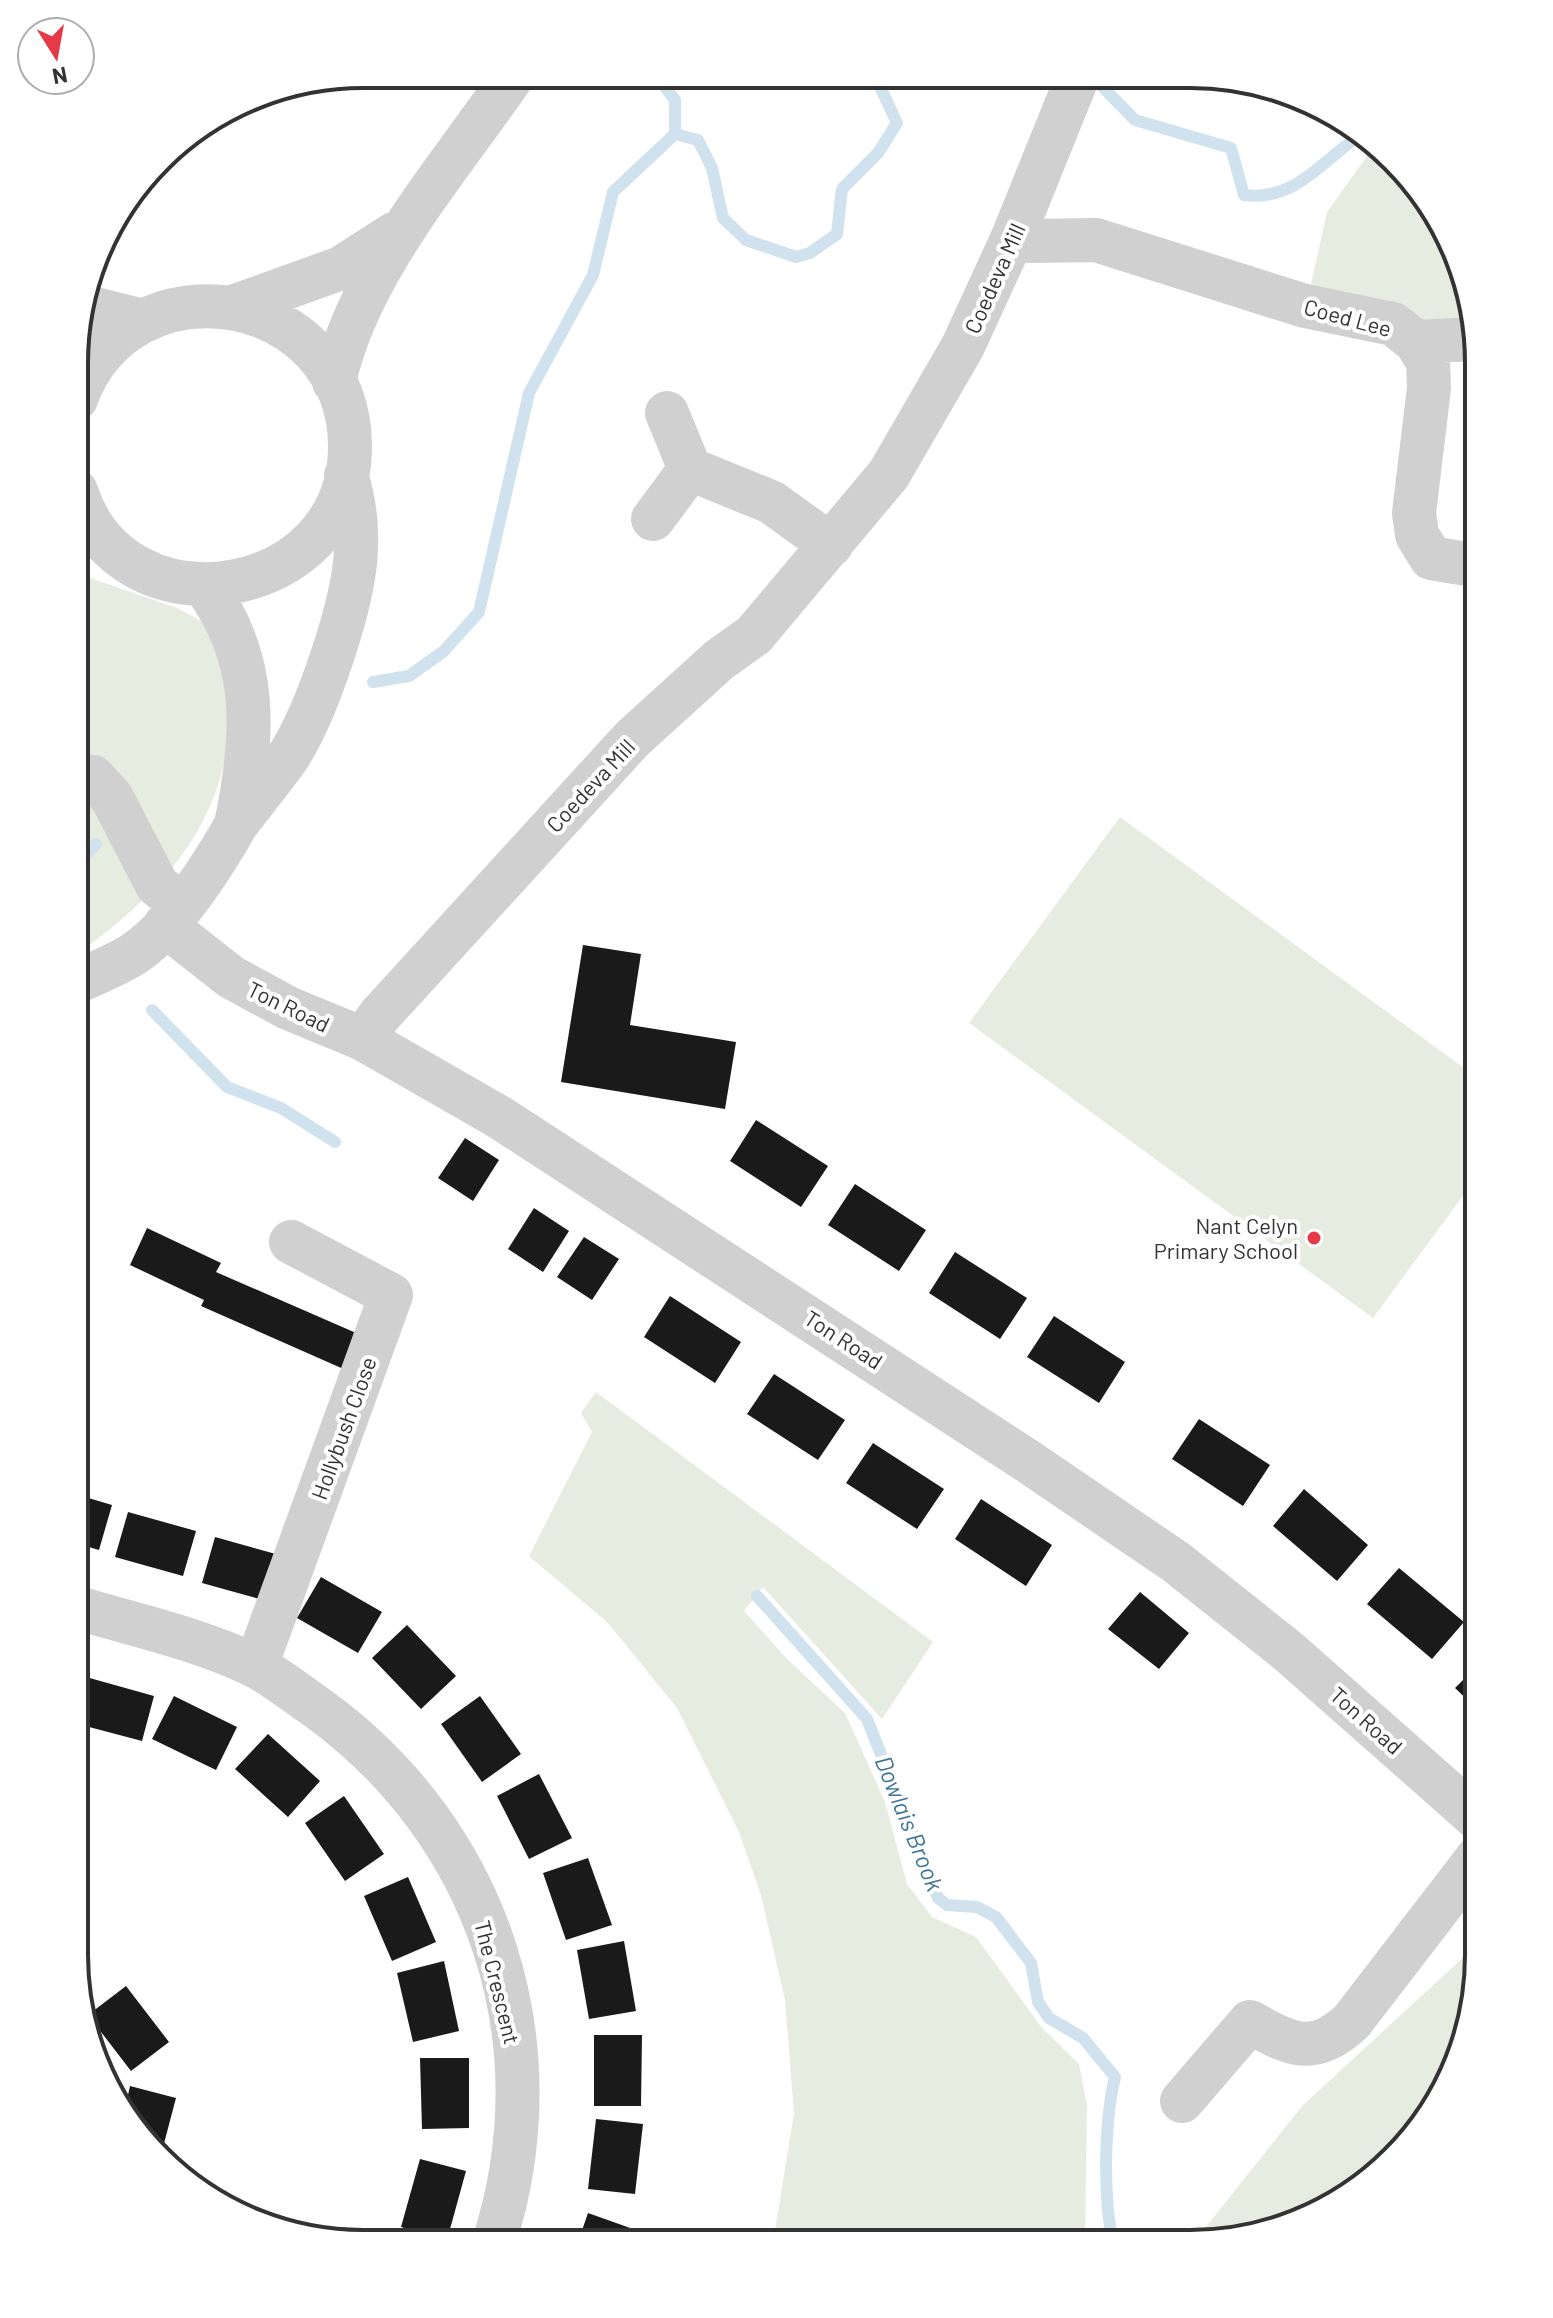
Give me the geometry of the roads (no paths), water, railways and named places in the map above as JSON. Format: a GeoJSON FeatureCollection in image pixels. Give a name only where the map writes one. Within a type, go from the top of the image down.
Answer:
{"type":"FeatureCollection","features":[{"type":"Feature","properties":{"kind":"street","name":"Coedeva Mill"},"geometry":{"type":"LineString","coordinates":[[363,1039],[379,1016],[632,739],[719,660],[754,635],[897,461],[963,346],[1013,237],[1074,88]]}},
{"type":"Feature","properties":{"kind":"street"},"geometry":{"type":"LineString","coordinates":[[334,382],[341,349],[360,304],[411,220],[504,89]]}},
{"type":"Feature","properties":{"kind":"street"},"geometry":{"type":"LineString","coordinates":[[233,307],[341,268],[411,220]]}},
{"type":"Feature","properties":{"kind":"street","name":"Coed Lee"},"geometry":{"type":"LineString","coordinates":[[1013,237],[1029,241],[1096,240],[1305,306],[1393,324],[1416,342],[1428,362],[1429,388],[1414,513],[1417,535],[1431,558],[1465,564]]}},
{"type":"Feature","properties":{"kind":"street"},"geometry":{"type":"LineString","coordinates":[[88,376],[96,361],[116,340],[144,321],[195,305],[233,307],[280,324],[304,341],[334,382],[347,417],[350,446],[346,475],[337,504],[322,529],[302,551],[278,568],[251,580],[204,585],[164,578],[122,555],[94,527],[88,515]]}},
{"type":"Feature","properties":{"kind":"street"},"geometry":{"type":"LineString","coordinates":[[94,309],[144,321]]}},
{"type":"Feature","properties":{"kind":"street"},"geometry":{"type":"LineString","coordinates":[[1416,342],[1463,340]]}},
{"type":"Feature","properties":{"kind":"street"},"geometry":{"type":"LineString","coordinates":[[667,413],[690,469],[771,502],[831,545]]}},
{"type":"Feature","properties":{"kind":"street"},"geometry":{"type":"LineString","coordinates":[[653,519],[690,469]]}},
{"type":"Feature","properties":{"kind":"street"},"geometry":{"type":"LineString","coordinates":[[88,976],[133,955],[173,915],[213,865],[236,825],[289,755],[318,695],[344,613],[357,550],[354,499],[346,475]]}},
{"type":"Feature","properties":{"kind":"street"},"geometry":{"type":"LineString","coordinates":[[88,554],[122,555]]}},
{"type":"Feature","properties":{"kind":"street"},"geometry":{"type":"LineString","coordinates":[[204,585],[227,616],[245,680],[249,743],[236,825]]}},
{"type":"Feature","properties":{"kind":"street","name":"Ton Road"},"geometry":{"type":"LineString","coordinates":[[88,777],[93,777],[112,798],[173,915],[231,977],[288,1008],[363,1039],[499,1117],[711,1252],[1176,1562],[1289,1652],[1464,1807]]}},
{"type":"Feature","properties":{"kind":"street","name":"Hollybush Close"},"geometry":{"type":"LineString","coordinates":[[256,1666],[391,1295],[291,1242]]}},
{"type":"Feature","properties":{"kind":"street","name":"The Crescent"},"geometry":{"type":"LineString","coordinates":[[88,1611],[211,1648],[256,1666],[349,1731],[412,1795],[465,1876],[492,1939],[512,2017],[519,2078],[518,2143],[497,2230]]}},
{"type":"Feature","properties":{"kind":"street"},"geometry":{"type":"LineString","coordinates":[[1182,2101],[1250,2022],[1300,2046],[1323,2042],[1338,2034],[1352,2021],[1464,1875]]}},
{"type":"Feature","properties":{"kind":"waterway"},"geometry":{"type":"LineString","coordinates":[[675,134],[698,140],[712,168],[723,218],[746,240],[796,257],[810,253],[837,234],[842,189],[878,153],[897,123],[881,88]]}},
{"type":"Feature","properties":{"kind":"waterway"},"geometry":{"type":"LineString","coordinates":[[1104,88],[1135,120],[1231,148],[1244,195],[1279,192],[1294,185],[1351,141]]}},
{"type":"Feature","properties":{"kind":"waterway"},"geometry":{"type":"LineString","coordinates":[[373,682],[409,676],[444,651],[479,612],[529,393],[593,275],[613,192],[675,134],[675,100],[666,89]]}},
{"type":"Feature","properties":{"kind":"waterway","name":"Dowlais Brook"},"geometry":{"type":"LineString","coordinates":[[88,852],[96,844]]}},
{"type":"Feature","properties":{"kind":"waterway","name":"Dowlais Brook"},"geometry":{"type":"LineString","coordinates":[[152,1010],[227,1087],[281,1108],[335,1142]]}},
{"type":"Feature","properties":{"kind":"waterway","name":"Dowlais Brook"},"geometry":{"type":"LineString","coordinates":[[757,1596],[867,1719],[938,1898],[947,1905],[977,1907],[996,1917],[1031,1963],[1038,2002],[1049,2018],[1083,2038],[1115,2077],[1106,2160],[1111,2230]]}},
{"type":"Feature","properties":{"kind":"place","name":"Nant Celyn Primary School"},"geometry":{"type":"Point","coordinates":[1314,1238]}}]}
